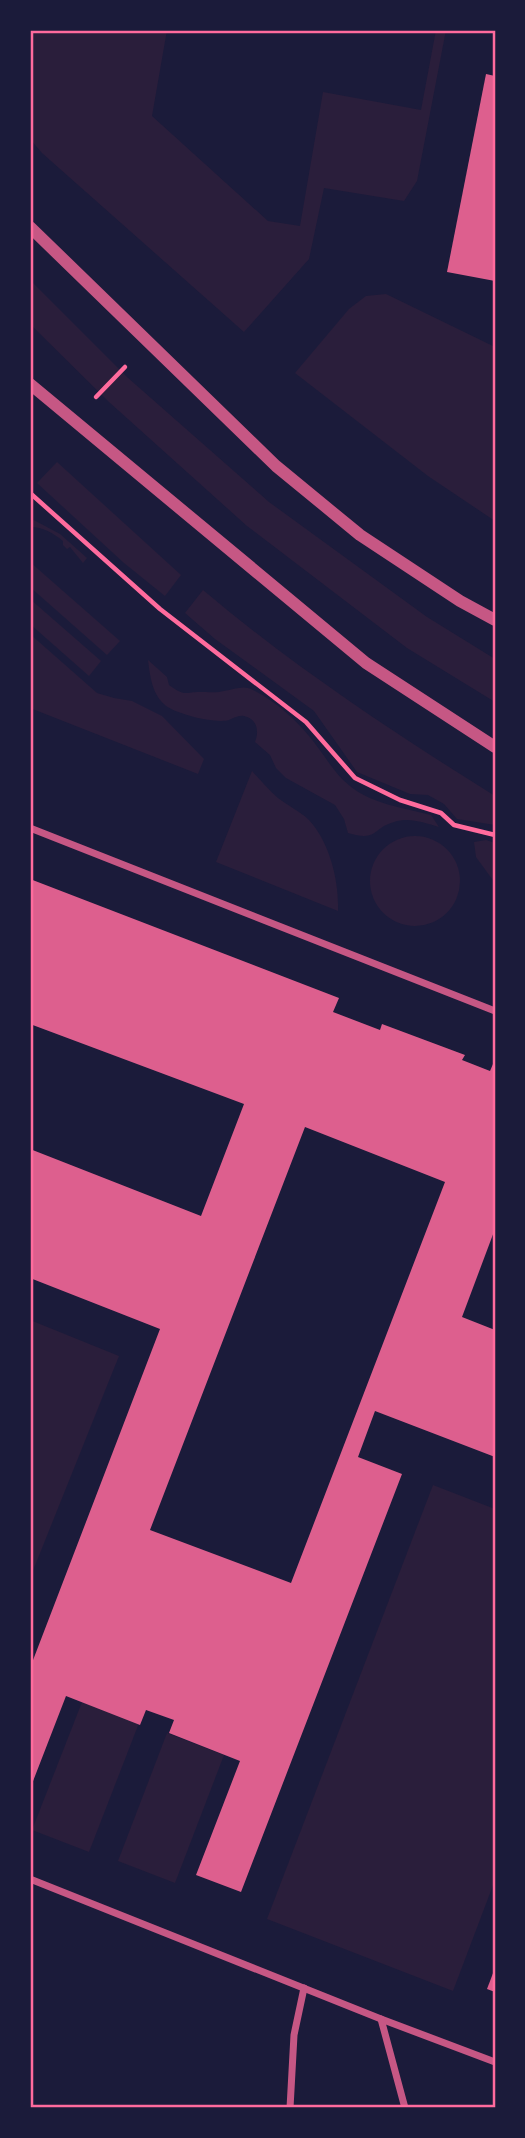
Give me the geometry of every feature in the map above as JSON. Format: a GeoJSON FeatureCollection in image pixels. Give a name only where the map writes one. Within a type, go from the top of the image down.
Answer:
{"type":"FeatureCollection","features":[{"type":"Feature","properties":{"kind":"street"},"geometry":{"type":"LineString","coordinates":[[30,227],[276,466],[360,535],[460,601],[495,620]]}},
{"type":"Feature","properties":{"kind":"street"},"geometry":{"type":"LineString","coordinates":[[30,384],[366,663],[495,747]]}},
{"type":"Feature","properties":{"kind":"street"},"geometry":{"type":"LineString","coordinates":[[30,828],[495,1011]]}},
{"type":"Feature","properties":{"kind":"street"},"geometry":{"type":"LineString","coordinates":[[30,1879],[495,2062]]}},
{"type":"Feature","properties":{"kind":"street"},"geometry":{"type":"LineString","coordinates":[[290,2108],[294,2035],[304,1988]]}},
{"type":"Feature","properties":{"kind":"street"},"geometry":{"type":"LineString","coordinates":[[381,2019],[405,2108]]}},
{"type":"Feature","properties":{"kind":"path"},"geometry":{"type":"LineString","coordinates":[[95,398],[125,367]]}},
{"type":"Feature","properties":{"kind":"path"},"geometry":{"type":"LineString","coordinates":[[30,493],[160,609],[306,722],[355,778],[400,800],[441,813],[453,825],[495,835]]}},
{"type":"Feature","properties":{"kind":"shaded area"},"geometry":{"type":"Polygon","coordinates":[[[30,30],[167,30],[152,116],[268,221],[300,226],[323,92],[421,110],[436,30],[446,30],[417,181],[404,201],[324,188],[309,259],[244,332],[42,153],[30,139],[30,30]]]}},
{"type":"Feature","properties":{"kind":"shaded area"},"geometry":{"type":"Polygon","coordinates":[[[30,280],[127,377],[269,502],[427,617],[495,659],[495,702],[407,648],[247,526],[109,402],[30,324],[30,280]]]}},
{"type":"Feature","properties":{"kind":"shaded area"},"geometry":{"type":"Polygon","coordinates":[[[386,294],[495,347],[495,521],[428,476],[295,373],[349,309],[366,296],[386,294]]]}},
{"type":"Feature","properties":{"kind":"shaded area"},"geometry":{"type":"Polygon","coordinates":[[[57,462],[181,575],[165,596],[124,563],[37,483],[57,462]]]}},
{"type":"Feature","properties":{"kind":"shaded area"},"geometry":{"type":"Polygon","coordinates":[[[30,518],[60,534],[87,558],[83,563],[70,547],[67,549],[63,541],[55,535],[44,529],[30,527],[30,518]]]}},
{"type":"Feature","properties":{"kind":"shaded area"},"geometry":{"type":"Polygon","coordinates":[[[30,562],[120,641],[107,655],[30,587],[30,562]]]}},
{"type":"Feature","properties":{"kind":"shaded area"},"geometry":{"type":"Polygon","coordinates":[[[203,590],[273,646],[345,698],[495,796],[495,825],[457,819],[444,804],[428,795],[410,794],[357,772],[314,711],[215,639],[185,613],[203,590]]]}},
{"type":"Feature","properties":{"kind":"shaded area"},"geometry":{"type":"Polygon","coordinates":[[[30,599],[101,661],[89,676],[30,624],[30,599]]]}},
{"type":"Feature","properties":{"kind":"shaded area"},"geometry":{"type":"Polygon","coordinates":[[[30,634],[97,693],[132,701],[162,716],[204,759],[198,774],[30,708],[30,634]]]}},
{"type":"Feature","properties":{"kind":"shaded area"},"geometry":{"type":"Polygon","coordinates":[[[148,660],[167,677],[169,685],[183,693],[219,692],[244,687],[263,695],[297,723],[338,775],[350,786],[378,801],[431,815],[439,827],[406,820],[394,822],[370,835],[348,833],[344,819],[335,805],[286,778],[276,768],[270,755],[255,742],[257,730],[252,720],[242,716],[223,721],[206,719],[177,712],[165,705],[154,690],[148,660]]]}},
{"type":"Feature","properties":{"kind":"shaded area"},"geometry":{"type":"Polygon","coordinates":[[[252,771],[278,798],[309,820],[323,840],[332,863],[338,911],[216,862],[252,771]]]}},
{"type":"Feature","properties":{"kind":"shaded area"},"geometry":{"type":"Polygon","coordinates":[[[415,836],[432,840],[447,849],[456,864],[460,881],[456,898],[447,913],[432,922],[415,926],[398,922],[383,913],[374,898],[370,881],[374,864],[383,849],[398,840],[415,836]]]}},
{"type":"Feature","properties":{"kind":"shaded area"},"geometry":{"type":"Polygon","coordinates":[[[486,840],[495,843],[495,883],[476,857],[474,842],[486,840]]]}},
{"type":"Feature","properties":{"kind":"shaded area"},"geometry":{"type":"Polygon","coordinates":[[[30,1320],[119,1356],[30,1578],[30,1320]]]}},
{"type":"Feature","properties":{"kind":"shaded area"},"geometry":{"type":"Polygon","coordinates":[[[433,1485],[495,1509],[495,1880],[453,1991],[267,1919],[433,1485]]]}},
{"type":"Feature","properties":{"kind":"shaded area"},"geometry":{"type":"Polygon","coordinates":[[[82,1702],[139,1723],[89,1852],[32,1830],[82,1702]]]}},
{"type":"Feature","properties":{"kind":"shaded area"},"geometry":{"type":"Polygon","coordinates":[[[167,1733],[224,1755],[175,1883],[118,1861],[167,1733]]]}},
{"type":"Feature","properties":{"kind":"building"},"geometry":{"type":"Polygon","coordinates":[[[486,74],[495,76],[495,281],[447,272],[486,74]]]}},
{"type":"Feature","properties":{"kind":"building"},"geometry":{"type":"Polygon","coordinates":[[[30,879],[339,998],[333,1012],[380,1030],[382,1024],[465,1055],[462,1060],[490,1071],[493,1064],[495,1065],[495,1229],[462,1317],[495,1330],[495,1457],[375,1411],[358,1457],[402,1474],[241,1892],[196,1875],[240,1761],[169,1733],[174,1720],[146,1710],[140,1725],[66,1696],[30,1789],[30,1668],[160,1329],[30,1278],[30,1149],[201,1216],[244,1104],[30,1024],[30,879]],[[305,1127],[150,1530],[291,1583],[445,1182],[305,1127]]]}},
{"type":"Feature","properties":{"kind":"building"},"geometry":{"type":"Polygon","coordinates":[[[495,1968],[495,1992],[487,1989],[495,1968]]]}}]}
